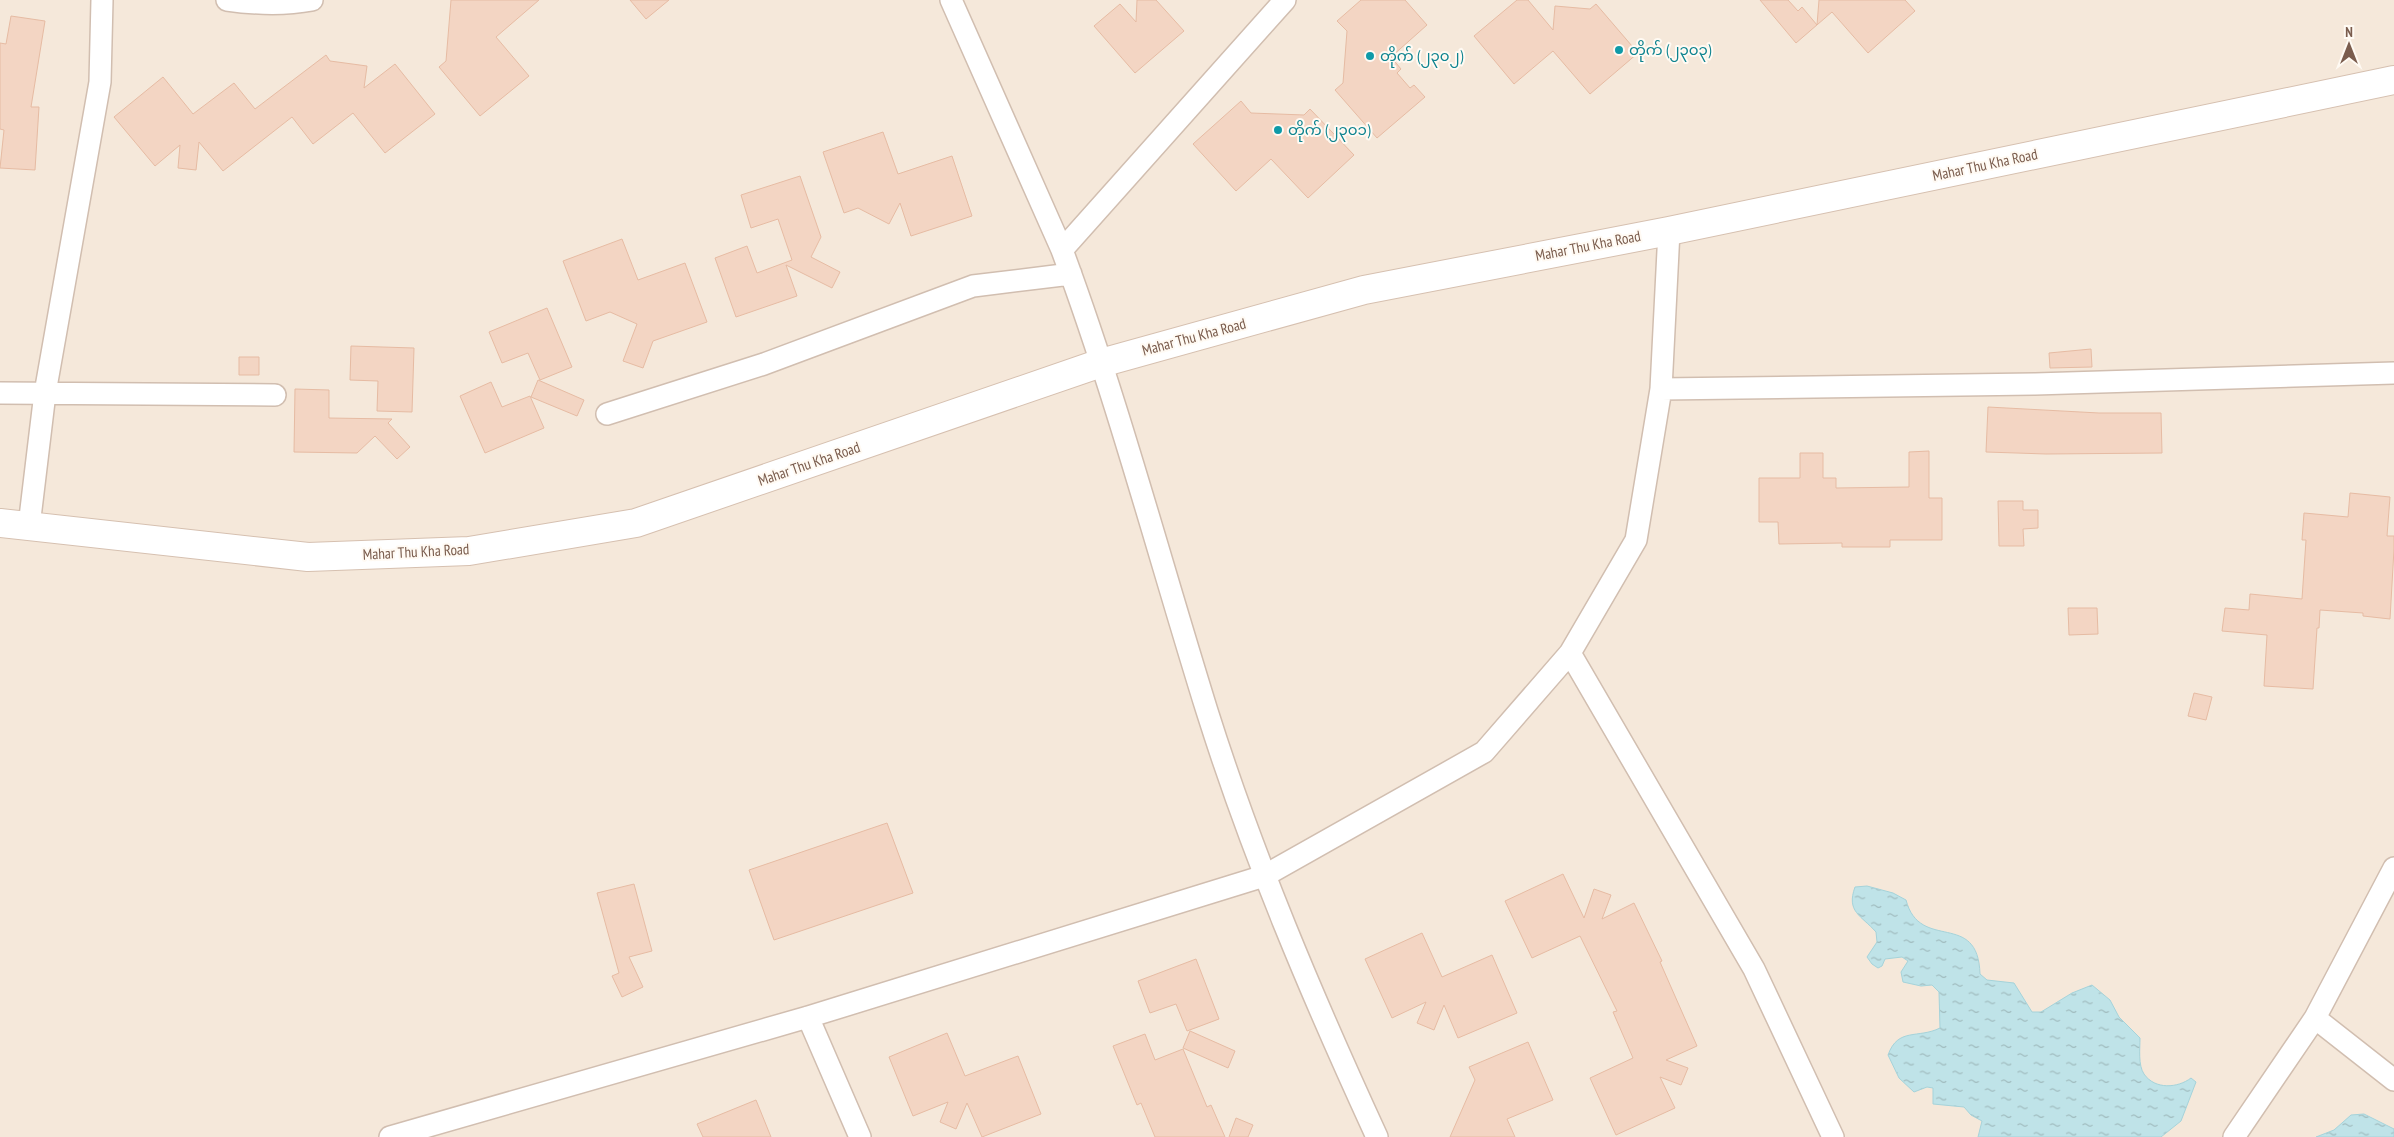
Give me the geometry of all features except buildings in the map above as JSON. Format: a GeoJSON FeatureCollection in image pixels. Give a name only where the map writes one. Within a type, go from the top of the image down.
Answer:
{"type":"FeatureCollection","features":[{"type":"Feature","properties":{"kind":"main road","name":"Mahar Thu Kha Road"},"geometry":{"type":"LineString","coordinates":[[0,523],[308,557],[469,551],[636,523],[1102,363],[1364,290],[1669,231],[2394,80]]}},
{"type":"Feature","properties":{"kind":"street"},"geometry":{"type":"LineString","coordinates":[[28,526],[45,394],[100,82],[102,0]]}},
{"type":"Feature","properties":{"kind":"street"},"geometry":{"type":"LineString","coordinates":[[227,0],[245,3],[296,3],[312,0]]}},
{"type":"Feature","properties":{"kind":"street"},"geometry":{"type":"LineString","coordinates":[[951,0],[1062,250],[1102,363],[1208,713],[1264,876],[1333,1041],[1377,1137]]}},
{"type":"Feature","properties":{"kind":"street"},"geometry":{"type":"LineString","coordinates":[[1062,250],[1284,0]]}},
{"type":"Feature","properties":{"kind":"street"},"geometry":{"type":"LineString","coordinates":[[390,1137],[808,1017],[1264,876],[1484,752],[1570,653],[1636,540],[1661,389],[1669,231]]}},
{"type":"Feature","properties":{"kind":"street"},"geometry":{"type":"LineString","coordinates":[[607,414],[764,364],[973,286],[1070,274]]}},
{"type":"Feature","properties":{"kind":"street"},"geometry":{"type":"LineString","coordinates":[[1661,389],[2035,384],[2394,373]]}},
{"type":"Feature","properties":{"kind":"street"},"geometry":{"type":"LineString","coordinates":[[0,393],[275,395]]}},
{"type":"Feature","properties":{"kind":"street"},"geometry":{"type":"LineString","coordinates":[[1570,653],[1754,969],[1832,1137]]}},
{"type":"Feature","properties":{"kind":"street"},"geometry":{"type":"LineString","coordinates":[[2234,1137],[2315,1018],[2394,868]]}},
{"type":"Feature","properties":{"kind":"street"},"geometry":{"type":"LineString","coordinates":[[808,1017],[860,1137]]}},
{"type":"Feature","properties":{"kind":"street"},"geometry":{"type":"LineString","coordinates":[[2315,1018],[2394,1080]]}},
{"type":"Feature","properties":{"kind":"shaded area"},"geometry":{"type":"Polygon","coordinates":[[[0,0],[2394,0],[2394,1137],[0,1137],[0,0]]]}},
{"type":"Feature","properties":{"kind":"water"},"geometry":{"type":"Polygon","coordinates":[[[1867,886],[1893,893],[1906,900],[1913,916],[1923,925],[1959,936],[1970,942],[1977,954],[1980,974],[1987,980],[2014,983],[2032,1012],[2041,1012],[2072,993],[2092,985],[2110,1000],[2119,1017],[2140,1038],[2141,1066],[2144,1074],[2149,1079],[2154,1083],[2167,1086],[2180,1084],[2191,1078],[2196,1082],[2181,1121],[2161,1137],[1978,1137],[1982,1121],[1971,1115],[1964,1107],[1933,1104],[1933,1088],[1927,1087],[1914,1092],[1899,1078],[1888,1055],[1892,1046],[1903,1037],[1940,1028],[1939,992],[1932,985],[1921,986],[1903,982],[1901,972],[1908,961],[1902,957],[1885,959],[1882,966],[1878,968],[1867,957],[1877,942],[1876,932],[1856,912],[1852,902],[1855,887],[1867,886]]]}},
{"type":"Feature","properties":{"kind":"water"},"geometry":{"type":"Polygon","coordinates":[[[2364,1114],[2394,1129],[2394,1137],[2316,1137],[2334,1130],[2351,1115],[2364,1114]]]}},
{"type":"Feature","properties":{"kind":"place","name":"တိုက် (၂၃၀၃)"},"geometry":{"type":"Point","coordinates":[1619,50]}},
{"type":"Feature","properties":{"kind":"place","name":"တိုက် (၂၃၀၂)"},"geometry":{"type":"Point","coordinates":[1370,56]}},
{"type":"Feature","properties":{"kind":"place","name":"တိုက် (၂၃၀၁)"},"geometry":{"type":"Point","coordinates":[1278,130]}}]}
